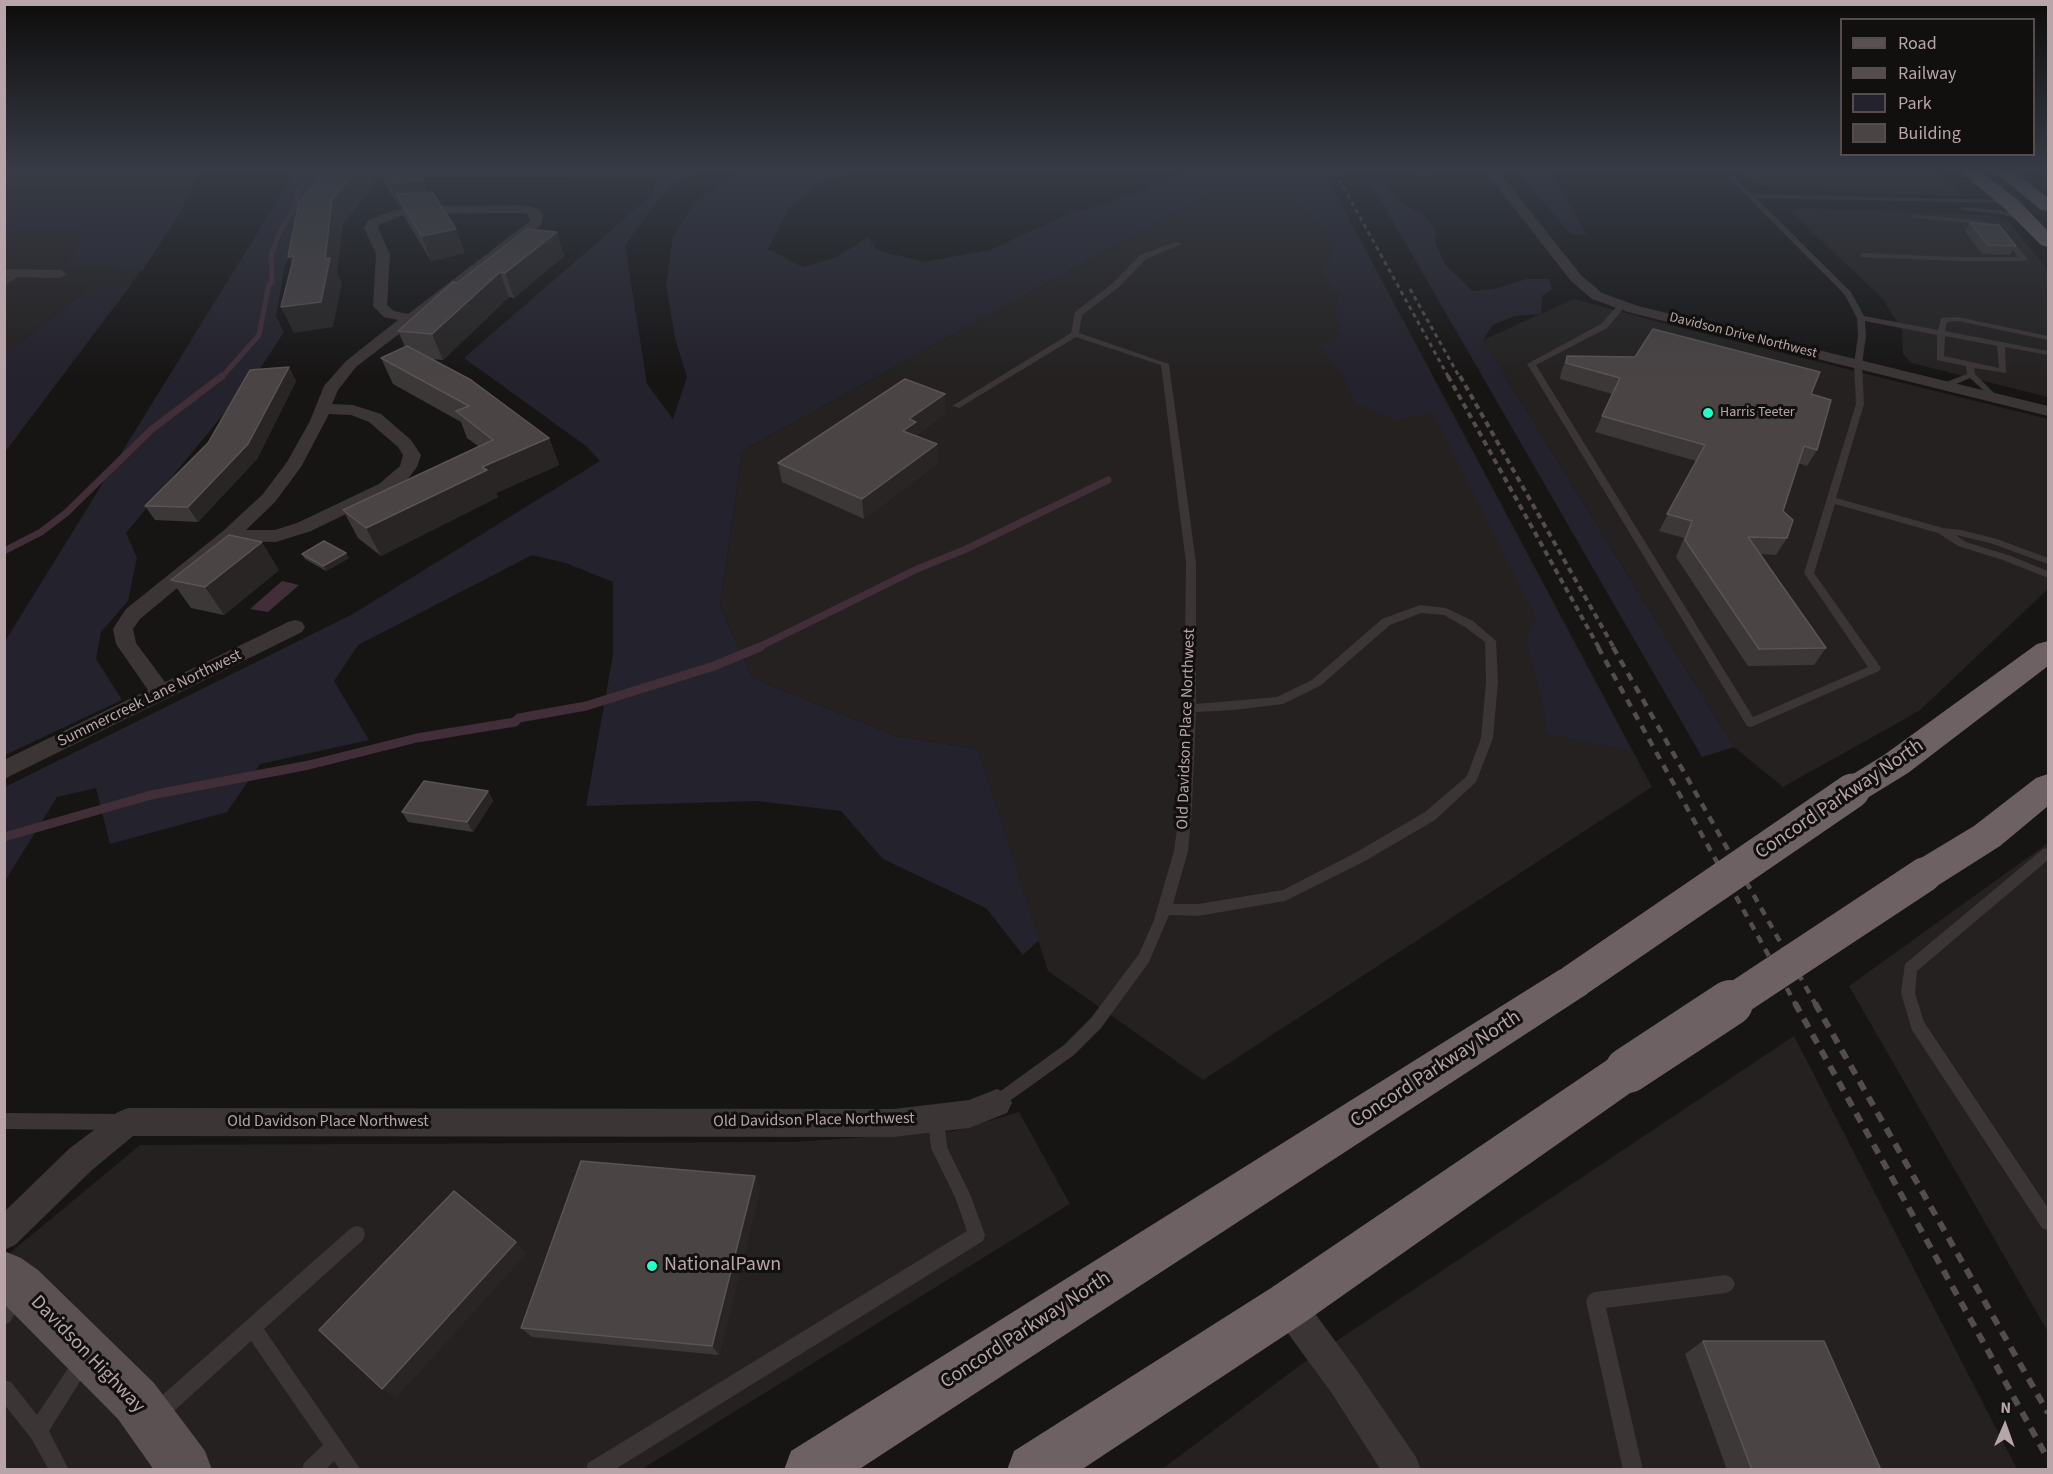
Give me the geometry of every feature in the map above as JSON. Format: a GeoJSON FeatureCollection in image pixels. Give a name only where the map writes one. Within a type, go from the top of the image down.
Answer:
{"type":"FeatureCollection","features":[{"type":"Feature","properties":{"kind":"highway","name":"Concord Parkway North"},"geometry":{"type":"LineString","coordinates":[[810,1470],[1573,982],[1852,791],[1896,764],[2049,651]]}},
{"type":"Feature","properties":{"kind":"highway"},"geometry":{"type":"LineString","coordinates":[[1033,1470],[1288,1305],[1628,1070],[1987,836],[2049,787]]}},
{"type":"Feature","properties":{"kind":"main road","name":"Davidson Highway"},"geometry":{"type":"LineString","coordinates":[[10,1293],[88,1353],[136,1401],[186,1470]]}},
{"type":"Feature","properties":{"kind":"street"},"geometry":{"type":"LineString","coordinates":[[377,241],[383,254],[380,306],[389,314],[408,318]]}},
{"type":"Feature","properties":{"kind":"street"},"geometry":{"type":"LineString","coordinates":[[161,693],[126,644],[123,629],[133,614],[146,601],[230,535],[269,498],[295,463],[337,378],[408,318],[511,241]]}},
{"type":"Feature","properties":{"kind":"street","name":"Davidson Drive Northwest"},"geometry":{"type":"LineString","coordinates":[[1547,241],[1576,278],[1597,296],[1623,305],[2049,411]]}},
{"type":"Feature","properties":{"kind":"street"},"geometry":{"type":"LineString","coordinates":[[4,273],[60,274]]}},
{"type":"Feature","properties":{"kind":"street"},"geometry":{"type":"LineString","coordinates":[[230,535],[276,536],[304,527],[385,488],[401,476],[408,467],[412,455],[405,444],[375,418],[353,410],[323,409]]}},
{"type":"Feature","properties":{"kind":"street","name":"Summercreek Lane Northwest"},"geometry":{"type":"LineString","coordinates":[[4,770],[295,627]]}},
{"type":"Feature","properties":{"kind":"street","name":"Old Davidson Place Northwest"},"geometry":{"type":"LineString","coordinates":[[128,1122],[894,1123],[969,1114],[997,1103]]}},
{"type":"Feature","properties":{"kind":"street"},"geometry":{"type":"LineString","coordinates":[[4,1234],[81,1159],[128,1122]]}},
{"type":"Feature","properties":{"kind":"street"},"geometry":{"type":"LineString","coordinates":[[1288,1305],[1343,1380],[1403,1470]]}},
{"type":"Feature","properties":{"kind":"lane"},"geometry":{"type":"LineString","coordinates":[[1623,305],[1604,326],[1531,364],[1751,723],[1875,668],[1809,573],[1860,404],[1858,364],[1862,336],[1861,318],[1848,294],[1795,241]]}},
{"type":"Feature","properties":{"kind":"lane"},"geometry":{"type":"LineString","coordinates":[[1862,252],[2025,259],[2009,241]]}},
{"type":"Feature","properties":{"kind":"lane"},"geometry":{"type":"LineString","coordinates":[[956,406],[1075,334],[1078,315],[1116,285],[1143,257],[1178,244]]}},
{"type":"Feature","properties":{"kind":"lane"},"geometry":{"type":"LineString","coordinates":[[4,284],[20,273]]}},
{"type":"Feature","properties":{"kind":"lane"},"geometry":{"type":"LineString","coordinates":[[1861,318],[2049,353]]}},
{"type":"Feature","properties":{"kind":"lane"},"geometry":{"type":"LineString","coordinates":[[2001,344],[2003,371],[1940,358],[1943,322],[2049,340]]}},
{"type":"Feature","properties":{"kind":"lane","name":"Old Davidson Place Northwest"},"geometry":{"type":"LineString","coordinates":[[997,1103],[1069,1050],[1096,1023],[1144,958],[1164,909],[1181,851],[1186,807],[1190,708],[1191,563],[1166,364],[1075,334]]}},
{"type":"Feature","properties":{"kind":"lane"},"geometry":{"type":"LineString","coordinates":[[1970,364],[1971,375],[1995,398]]}},
{"type":"Feature","properties":{"kind":"lane"},"geometry":{"type":"LineString","coordinates":[[1944,386],[1971,375]]}},
{"type":"Feature","properties":{"kind":"lane"},"geometry":{"type":"LineString","coordinates":[[1831,500],[1942,531],[1993,541],[2049,561]]}},
{"type":"Feature","properties":{"kind":"lane"},"geometry":{"type":"LineString","coordinates":[[1942,531],[1962,544],[2007,558],[2049,575]]}},
{"type":"Feature","properties":{"kind":"lane"},"geometry":{"type":"LineString","coordinates":[[1164,909],[1198,910],[1285,895],[1430,816],[1472,779],[1487,738],[1492,682],[1490,641],[1469,624],[1446,612],[1420,609],[1386,622],[1316,683],[1279,701],[1190,708]]}},
{"type":"Feature","properties":{"kind":"lane"},"geometry":{"type":"LineString","coordinates":[[2049,853],[1910,968],[1908,993],[1917,1025],[2049,1222]]}},
{"type":"Feature","properties":{"kind":"lane"},"geometry":{"type":"LineString","coordinates":[[595,1470],[977,1235],[962,1194],[939,1148],[936,1118]]}},
{"type":"Feature","properties":{"kind":"lane"},"geometry":{"type":"LineString","coordinates":[[4,1121],[128,1122]]}},
{"type":"Feature","properties":{"kind":"lane"},"geometry":{"type":"LineString","coordinates":[[150,1419],[357,1234]]}},
{"type":"Feature","properties":{"kind":"lane"},"geometry":{"type":"LineString","coordinates":[[1634,1470],[1595,1301],[1726,1284]]}},
{"type":"Feature","properties":{"kind":"lane"},"geometry":{"type":"LineString","coordinates":[[252,1327],[352,1470]]}},
{"type":"Feature","properties":{"kind":"lane"},"geometry":{"type":"LineString","coordinates":[[38,1431],[88,1353]]}},
{"type":"Feature","properties":{"kind":"lane"},"geometry":{"type":"LineString","coordinates":[[4,1389],[38,1431],[60,1470]]}},
{"type":"Feature","properties":{"kind":"lane"},"geometry":{"type":"LineString","coordinates":[[311,1470],[335,1446]]}},
{"type":"Feature","properties":{"kind":"shaded area"},"geometry":{"type":"Polygon","coordinates":[[[5,241],[161,241],[130,286],[92,286],[10,350],[5,350],[5,241]]]}},
{"type":"Feature","properties":{"kind":"shaded area"},"geometry":{"type":"Polygon","coordinates":[[[1124,241],[1361,241],[1652,787],[1203,1080],[1048,971],[978,749],[896,736],[753,678],[720,607],[742,451],[1124,241]]]}},
{"type":"Feature","properties":{"kind":"shaded area"},"geometry":{"type":"Polygon","coordinates":[[[1821,241],[2024,241],[2048,270],[2048,397],[1911,363],[1903,354],[1902,330],[1883,299],[1821,241]]]}},
{"type":"Feature","properties":{"kind":"shaded area"},"geometry":{"type":"Polygon","coordinates":[[[1574,299],[1673,326],[2048,419],[2047,590],[1919,711],[1783,787],[1734,747],[1483,340],[1574,299]]]}},
{"type":"Feature","properties":{"kind":"shaded area"},"geometry":{"type":"Polygon","coordinates":[[[282,581],[299,585],[268,612],[250,609],[282,581]]]}},
{"type":"Feature","properties":{"kind":"shaded area"},"geometry":{"type":"Polygon","coordinates":[[[2048,843],[2048,1332],[1849,986],[2048,843]]]}},
{"type":"Feature","properties":{"kind":"shaded area"},"geometry":{"type":"Polygon","coordinates":[[[1794,1036],[2017,1469],[1161,1470],[1299,1366],[1794,1036]]]}},
{"type":"Feature","properties":{"kind":"shaded area"},"geometry":{"type":"Polygon","coordinates":[[[1019,1112],[1070,1204],[642,1469],[5,1470],[5,1257],[140,1145],[793,1142],[954,1131],[1019,1112]]]}},
{"type":"Feature","properties":{"kind":"green space"},"geometry":{"type":"Polygon","coordinates":[[[80,241],[162,241],[143,270],[68,265],[80,241]]]}},
{"type":"Feature","properties":{"kind":"green space"},"geometry":{"type":"Polygon","coordinates":[[[253,241],[297,241],[285,265],[276,316],[284,332],[258,372],[126,533],[137,558],[128,601],[101,632],[96,659],[122,700],[5,755],[4,643],[253,241]]]}},
{"type":"Feature","properties":{"kind":"green space"},"geometry":{"type":"Polygon","coordinates":[[[599,241],[628,241],[625,245],[647,384],[673,419],[687,377],[675,338],[666,285],[672,241],[772,241],[768,249],[803,267],[837,257],[862,241],[871,241],[877,250],[924,262],[990,250],[1010,241],[1124,241],[742,451],[720,607],[753,678],[896,736],[978,749],[1039,940],[1023,955],[986,908],[883,859],[841,811],[757,801],[586,806],[613,655],[613,582],[566,563],[532,555],[358,645],[334,681],[369,740],[260,764],[227,812],[110,844],[96,788],[57,797],[5,881],[5,787],[353,614],[600,461],[586,446],[464,358],[599,241]]]}},
{"type":"Feature","properties":{"kind":"green space"},"geometry":{"type":"Polygon","coordinates":[[[1334,241],[1360,241],[1632,751],[1548,734],[1542,699],[1526,640],[1536,617],[1433,413],[1395,420],[1356,404],[1340,371],[1319,345],[1342,334],[1336,315],[1339,294],[1328,282],[1322,266],[1334,256],[1334,241]]]}},
{"type":"Feature","properties":{"kind":"green space"},"geometry":{"type":"Polygon","coordinates":[[[1404,241],[1435,241],[1445,264],[1472,291],[1495,289],[1526,279],[1549,279],[1552,289],[1542,296],[1541,314],[1514,316],[1493,325],[1483,340],[1734,747],[1702,757],[1404,241]]]}},
{"type":"Feature","properties":{"kind":"green space"},"geometry":{"type":"Polygon","coordinates":[[[92,286],[130,286],[5,452],[5,350],[10,350],[92,286]]]}},
{"type":"Feature","properties":{"kind":"building"},"geometry":{"type":"Polygon","coordinates":[[[291,241],[327,241],[325,259],[330,258],[321,302],[281,307],[294,256],[288,257],[291,241]]]}},
{"type":"Feature","properties":{"kind":"building"},"geometry":{"type":"Polygon","coordinates":[[[512,241],[546,241],[505,273],[500,272],[432,334],[398,331],[453,282],[457,283],[512,241]]]}},
{"type":"Feature","properties":{"kind":"building"},"geometry":{"type":"Polygon","coordinates":[[[1985,241],[2012,241],[2016,246],[1988,245],[1985,241]]]}},
{"type":"Feature","properties":{"kind":"building"},"geometry":{"type":"Polygon","coordinates":[[[1653,329],[1820,372],[1811,394],[1831,400],[1817,450],[1804,446],[1783,511],[1793,520],[1787,538],[1748,537],[1826,648],[1759,649],[1685,540],[1692,521],[1667,514],[1705,445],[1602,416],[1620,378],[1566,363],[1567,356],[1635,357],[1653,329]]]}},
{"type":"Feature","properties":{"kind":"building"},"geometry":{"type":"Polygon","coordinates":[[[407,346],[471,380],[549,438],[482,467],[487,470],[366,528],[343,510],[493,440],[456,411],[469,406],[381,358],[407,346]]]}},
{"type":"Feature","properties":{"kind":"building"},"geometry":{"type":"Polygon","coordinates":[[[289,367],[248,444],[188,507],[145,506],[208,443],[250,370],[289,367]]]}},
{"type":"Feature","properties":{"kind":"building"},"geometry":{"type":"Polygon","coordinates":[[[905,379],[945,394],[909,419],[916,422],[903,431],[937,444],[862,499],[778,463],[905,379]]]}},
{"type":"Feature","properties":{"kind":"building"},"geometry":{"type":"Polygon","coordinates":[[[229,535],[262,542],[205,587],[171,580],[229,535]]]}},
{"type":"Feature","properties":{"kind":"building"},"geometry":{"type":"Polygon","coordinates":[[[324,541],[346,553],[323,566],[302,554],[324,541]]]}},
{"type":"Feature","properties":{"kind":"building"},"geometry":{"type":"Polygon","coordinates":[[[424,781],[488,791],[467,822],[402,812],[424,781]]]}},
{"type":"Feature","properties":{"kind":"building"},"geometry":{"type":"Polygon","coordinates":[[[581,1161],[755,1176],[712,1346],[521,1328],[581,1161]]]}},
{"type":"Feature","properties":{"kind":"building"},"geometry":{"type":"Polygon","coordinates":[[[454,1191],[516,1242],[382,1389],[319,1330],[454,1191]]]}},
{"type":"Feature","properties":{"kind":"building"},"geometry":{"type":"Polygon","coordinates":[[[1703,1341],[1824,1341],[1881,1470],[1752,1470],[1703,1341]]]}},
{"type":"Feature","properties":{"kind":"waterway"},"geometry":{"type":"LineString","coordinates":[[221,378],[259,335],[269,284],[272,283],[271,256],[276,241]]}},
{"type":"Feature","properties":{"kind":"waterway"},"geometry":{"type":"LineString","coordinates":[[4,551],[41,532],[66,513],[151,430],[222,376]]}},
{"type":"Feature","properties":{"kind":"waterway"},"geometry":{"type":"LineString","coordinates":[[757,648],[917,569],[964,550],[1108,480]]}},
{"type":"Feature","properties":{"kind":"waterway"},"geometry":{"type":"LineString","coordinates":[[4,837],[151,795],[309,765],[417,738],[515,722],[519,718],[586,706],[714,666],[760,647]]}},
{"type":"Feature","properties":{"kind":"railway"},"geometry":{"type":"LineString","coordinates":[[1373,241],[1449,378]]}},
{"type":"Feature","properties":{"kind":"railway"},"geometry":{"type":"LineString","coordinates":[[1410,289],[1460,378]]}},
{"type":"Feature","properties":{"kind":"railway"},"geometry":{"type":"LineString","coordinates":[[1448,376],[1599,648]]}},
{"type":"Feature","properties":{"kind":"railway"},"geometry":{"type":"LineString","coordinates":[[1460,376],[1614,648]]}},
{"type":"Feature","properties":{"kind":"railway"},"geometry":{"type":"LineString","coordinates":[[1598,647],[1796,1005]]}},
{"type":"Feature","properties":{"kind":"railway"},"geometry":{"type":"LineString","coordinates":[[1613,647],[1816,1005]]}},
{"type":"Feature","properties":{"kind":"railway"},"geometry":{"type":"LineString","coordinates":[[1795,1003],[2048,1459]]}},
{"type":"Feature","properties":{"kind":"railway"},"geometry":{"type":"LineString","coordinates":[[1815,1003],[2048,1413]]}},
{"type":"Feature","properties":{"kind":"place","name":"Harris Teeter"},"geometry":{"type":"Point","coordinates":[1708,413]}},
{"type":"Feature","properties":{"kind":"place","name":"NationalPawn"},"geometry":{"type":"Point","coordinates":[652,1266]}}]}
